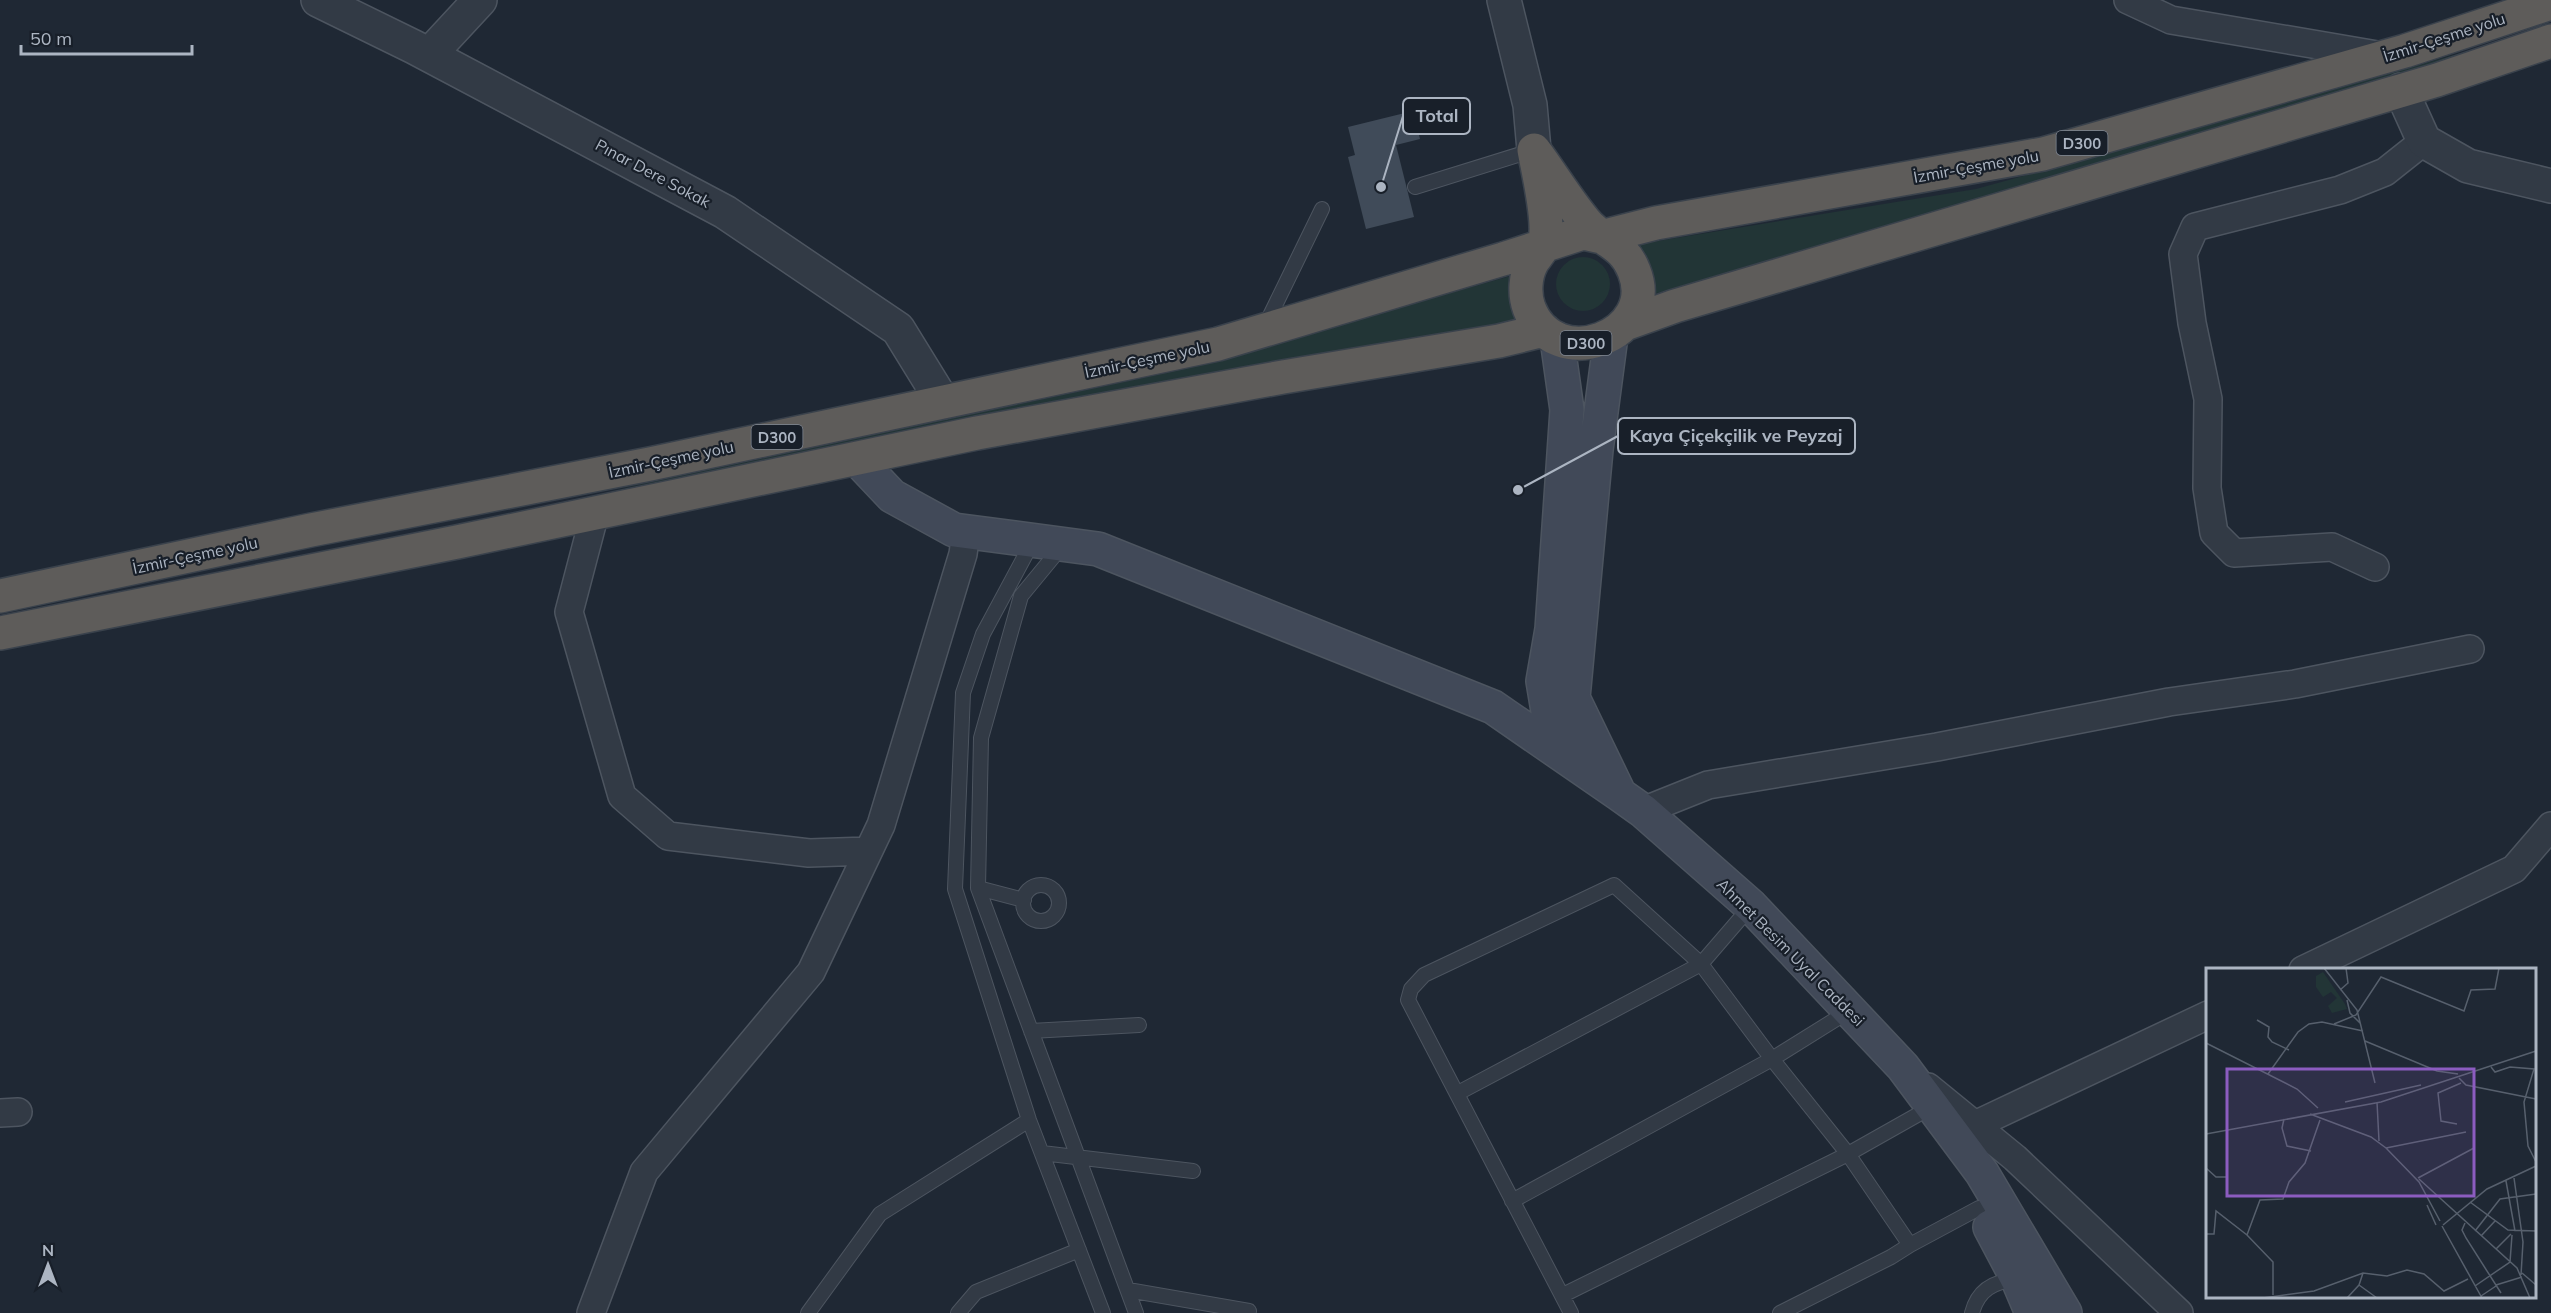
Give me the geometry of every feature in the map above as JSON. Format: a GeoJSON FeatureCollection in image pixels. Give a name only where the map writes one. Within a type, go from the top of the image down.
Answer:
{"type":"FeatureCollection","features":[{"type":"Feature","properties":{"kind":"highway","name":"İzmir-Çeşme yolu"},"geometry":{"type":"LineString","coordinates":[[1601,237],[1656,223],[2043,154],[2384,57],[2551,3]]}},
{"type":"Feature","properties":{"kind":"highway","name":"D300"},"geometry":{"type":"LineString","coordinates":[[0,633],[1000,429],[1283,377],[1550,334],[1575,344],[1594,343],[1618,330],[1676,306],[2401,90],[2551,41]]}},
{"type":"Feature","properties":{"kind":"highway"},"geometry":{"type":"LineString","coordinates":[[1534,150],[1585,222],[1601,237],[1617,245],[1628,258],[1636,274],[1638,291],[1634,308],[1618,330]]}},
{"type":"Feature","properties":{"kind":"highway"},"geometry":{"type":"LineString","coordinates":[[1534,150],[1545,212],[1545,244],[1531,265],[1526,292],[1529,306],[1550,334]]}},
{"type":"Feature","properties":{"kind":"highway","name":"D300"},"geometry":{"type":"LineString","coordinates":[[1545,244],[1582,233],[1601,237]]}},
{"type":"Feature","properties":{"kind":"highway","name":"İzmir-Çeşme yolu"},"geometry":{"type":"LineString","coordinates":[[0,596],[311,530],[639,466],[1218,344],[1503,259],[1545,244]]}},
{"type":"Feature","properties":{"kind":"main road"},"geometry":{"type":"LineString","coordinates":[[1618,330],[1596,450],[1573,698],[1631,803]]}},
{"type":"Feature","properties":{"kind":"main road"},"geometry":{"type":"LineString","coordinates":[[1550,334],[1567,410],[1552,629],[1543,681],[1550,723],[1574,752],[1631,803]]}},
{"type":"Feature","properties":{"kind":"main road"},"geometry":{"type":"LineString","coordinates":[[856,459],[892,496],[954,530],[1098,549],[1493,707],[1631,803]]}},
{"type":"Feature","properties":{"kind":"main road","name":"Ahmet Besim Uyal Caddesi"},"geometry":{"type":"LineString","coordinates":[[1631,803],[1751,906],[1903,1067],[1982,1173],[2065,1313]]}},
{"type":"Feature","properties":{"kind":"main road","name":"Ahmet Besim Uyal Caddesi"},"geometry":{"type":"LineString","coordinates":[[1903,1067],[2018,1280],[2032,1313]]}},
{"type":"Feature","properties":{"kind":"street","name":"Pınar Dere Sokak"},"geometry":{"type":"LineString","coordinates":[[318,0],[429,55],[735,218],[898,329],[944,402]]}},
{"type":"Feature","properties":{"kind":"street"},"geometry":{"type":"LineString","coordinates":[[429,55],[480,0]]}},
{"type":"Feature","properties":{"kind":"street"},"geometry":{"type":"LineString","coordinates":[[1504,0],[1530,105],[1534,150]]}},
{"type":"Feature","properties":{"kind":"street"},"geometry":{"type":"LineString","coordinates":[[2128,0],[2171,20],[2384,57]]}},
{"type":"Feature","properties":{"kind":"street"},"geometry":{"type":"LineString","coordinates":[[2401,90],[2424,141],[2468,166],[2551,186]]}},
{"type":"Feature","properties":{"kind":"street"},"geometry":{"type":"LineString","coordinates":[[2375,567],[2332,547],[2234,554],[2214,533],[2207,488],[2208,399],[2192,323],[2183,254],[2195,227],[2340,190],[2385,171],[2424,141]]}},
{"type":"Feature","properties":{"kind":"street"},"geometry":{"type":"LineString","coordinates":[[595,513],[569,612],[622,796],[668,836],[808,853],[868,852]]}},
{"type":"Feature","properties":{"kind":"street"},"geometry":{"type":"LineString","coordinates":[[591,1313],[644,1172],[811,972],[881,825],[963,554],[966,532]]}},
{"type":"Feature","properties":{"kind":"street"},"geometry":{"type":"LineString","coordinates":[[1631,803],[1708,785],[1937,747],[2169,702],[2295,684],[2470,649]]}},
{"type":"Feature","properties":{"kind":"street"},"geometry":{"type":"LineString","coordinates":[[2305,968],[2514,869],[2551,826]]}},
{"type":"Feature","properties":{"kind":"street"},"geometry":{"type":"LineString","coordinates":[[1975,1125],[2206,1016]]}},
{"type":"Feature","properties":{"kind":"street"},"geometry":{"type":"LineString","coordinates":[[1903,1067],[2015,1158],[2179,1313]]}},
{"type":"Feature","properties":{"kind":"lane"},"geometry":{"type":"LineString","coordinates":[[1415,187],[1534,150]]}},
{"type":"Feature","properties":{"kind":"lane"},"geometry":{"type":"LineString","coordinates":[[1263,330],[1322,209]]}},
{"type":"Feature","properties":{"kind":"lane"},"geometry":{"type":"LineString","coordinates":[[1048,543],[1021,596],[981,738],[978,888],[1136,1313]]}},
{"type":"Feature","properties":{"kind":"lane"},"geometry":{"type":"LineString","coordinates":[[1048,543],[983,634],[963,693],[955,889],[1029,1120],[1103,1313]]}},
{"type":"Feature","properties":{"kind":"lane"},"geometry":{"type":"LineString","coordinates":[[1571,1313],[1408,1000],[1411,989],[1424,975],[1614,885],[1701,964],[1772,1059],[1848,1154],[1910,1245]]}},
{"type":"Feature","properties":{"kind":"lane"},"geometry":{"type":"LineString","coordinates":[[978,888],[1024,900]]}},
{"type":"Feature","properties":{"kind":"lane"},"geometry":{"type":"LineString","coordinates":[[1458,1093],[1701,964],[1751,906]]}},
{"type":"Feature","properties":{"kind":"lane"},"geometry":{"type":"LineString","coordinates":[[1512,1201],[1772,1059],[1850,1011]]}},
{"type":"Feature","properties":{"kind":"lane"},"geometry":{"type":"LineString","coordinates":[[1031,1031],[1139,1025]]}},
{"type":"Feature","properties":{"kind":"lane"},"geometry":{"type":"LineString","coordinates":[[1563,1295],[1848,1154],[1926,1110]]}},
{"type":"Feature","properties":{"kind":"lane"},"geometry":{"type":"LineString","coordinates":[[808,1313],[880,1214],[1029,1120]]}},
{"type":"Feature","properties":{"kind":"lane"},"geometry":{"type":"LineString","coordinates":[[1042,1153],[1192,1172]]}},
{"type":"Feature","properties":{"kind":"lane"},"geometry":{"type":"LineString","coordinates":[[1780,1313],[1891,1257],[1979,1208]]}},
{"type":"Feature","properties":{"kind":"lane"},"geometry":{"type":"LineString","coordinates":[[958,1313],[976,1292],[1079,1250]]}},
{"type":"Feature","properties":{"kind":"lane"},"geometry":{"type":"LineString","coordinates":[[1972,1313],[1976,1300],[1998,1281],[2018,1280]]}},
{"type":"Feature","properties":{"kind":"lane"},"geometry":{"type":"LineString","coordinates":[[1128,1290],[1249,1311]]}},
{"type":"Feature","properties":{"kind":"shaded area"},"geometry":{"type":"Polygon","coordinates":[[[2544,29],[2403,75],[1651,295],[1639,244],[1976,189],[2267,109],[2544,29]]]}},
{"type":"Feature","properties":{"kind":"shaded area"},"geometry":{"type":"Polygon","coordinates":[[[1583,257],[1593,259],[1602,265],[1608,274],[1610,284],[1608,294],[1602,303],[1593,309],[1583,311],[1573,309],[1564,303],[1558,294],[1556,284],[1558,274],[1564,265],[1573,259],[1583,257]]]}},
{"type":"Feature","properties":{"kind":"shaded area"},"geometry":{"type":"Polygon","coordinates":[[[1514,275],[1524,321],[1166,385],[609,491],[1161,374],[1514,275]]]}},
{"type":"Feature","properties":{"kind":"building"},"geometry":{"type":"Polygon","coordinates":[[[1413,111],[1420,139],[1396,145],[1414,217],[1366,229],[1348,157],[1355,155],[1348,127],[1413,111]]]}},
{"type":"Feature","properties":{"kind":"place","name":"Total"},"geometry":{"type":"Point","coordinates":[1381,187]}},
{"type":"Feature","properties":{"kind":"place","name":"Kaya Çiçekçilik ve Peyzaj"},"geometry":{"type":"Point","coordinates":[1518,490]}}]}
